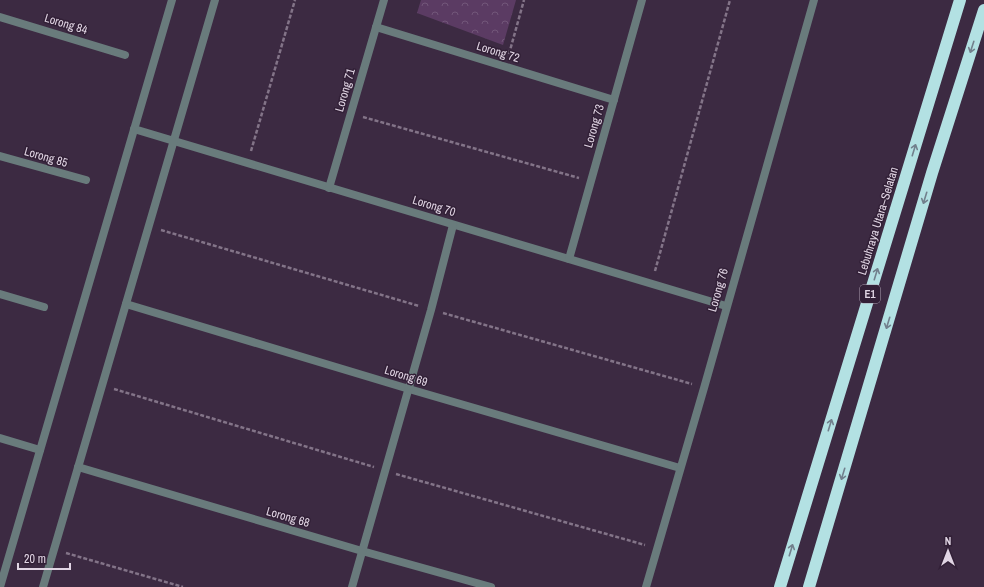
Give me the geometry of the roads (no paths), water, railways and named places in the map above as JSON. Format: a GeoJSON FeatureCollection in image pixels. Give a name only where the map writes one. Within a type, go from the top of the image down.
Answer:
{"type":"FeatureCollection","features":[{"type":"Feature","properties":{"kind":"highway","name":"Lebuhraya Utara–Selatan"},"geometry":{"type":"LineString","coordinates":[[780,587],[960,0]]}},
{"type":"Feature","properties":{"kind":"highway","name":"E1"},"geometry":{"type":"LineString","coordinates":[[809,587],[932,174],[984,10]]}},
{"type":"Feature","properties":{"kind":"street"},"geometry":{"type":"LineString","coordinates":[[0,587],[172,0]]}},
{"type":"Feature","properties":{"kind":"street"},"geometry":{"type":"LineString","coordinates":[[43,587],[215,0]]}},
{"type":"Feature","properties":{"kind":"street","name":"Lorong 71"},"geometry":{"type":"LineString","coordinates":[[329,188],[384,0]]}},
{"type":"Feature","properties":{"kind":"street","name":"Lorong 73"},"geometry":{"type":"LineString","coordinates":[[569,259],[642,0]]}},
{"type":"Feature","properties":{"kind":"street","name":"Lorong 76"},"geometry":{"type":"LineString","coordinates":[[646,587],[814,0]]}},
{"type":"Feature","properties":{"kind":"street","name":"Lorong 84"},"geometry":{"type":"LineString","coordinates":[[0,17],[125,55]]}},
{"type":"Feature","properties":{"kind":"street","name":"Lorong 72"},"geometry":{"type":"LineString","coordinates":[[376,27],[614,100]]}},
{"type":"Feature","properties":{"kind":"street","name":"Lorong 70"},"geometry":{"type":"LineString","coordinates":[[134,129],[726,306]]}},
{"type":"Feature","properties":{"kind":"street","name":"Lorong 85"},"geometry":{"type":"LineString","coordinates":[[0,156],[86,180]]}},
{"type":"Feature","properties":{"kind":"street"},"geometry":{"type":"LineString","coordinates":[[352,587],[454,225]]}},
{"type":"Feature","properties":{"kind":"street"},"geometry":{"type":"LineString","coordinates":[[0,294],[44,307]]}},
{"type":"Feature","properties":{"kind":"street","name":"Lorong 69"},"geometry":{"type":"LineString","coordinates":[[126,304],[408,389],[680,468]]}},
{"type":"Feature","properties":{"kind":"street"},"geometry":{"type":"LineString","coordinates":[[0,438],[40,450]]}},
{"type":"Feature","properties":{"kind":"street","name":"Lorong 68"},"geometry":{"type":"LineString","coordinates":[[78,468],[491,587]]}}]}
